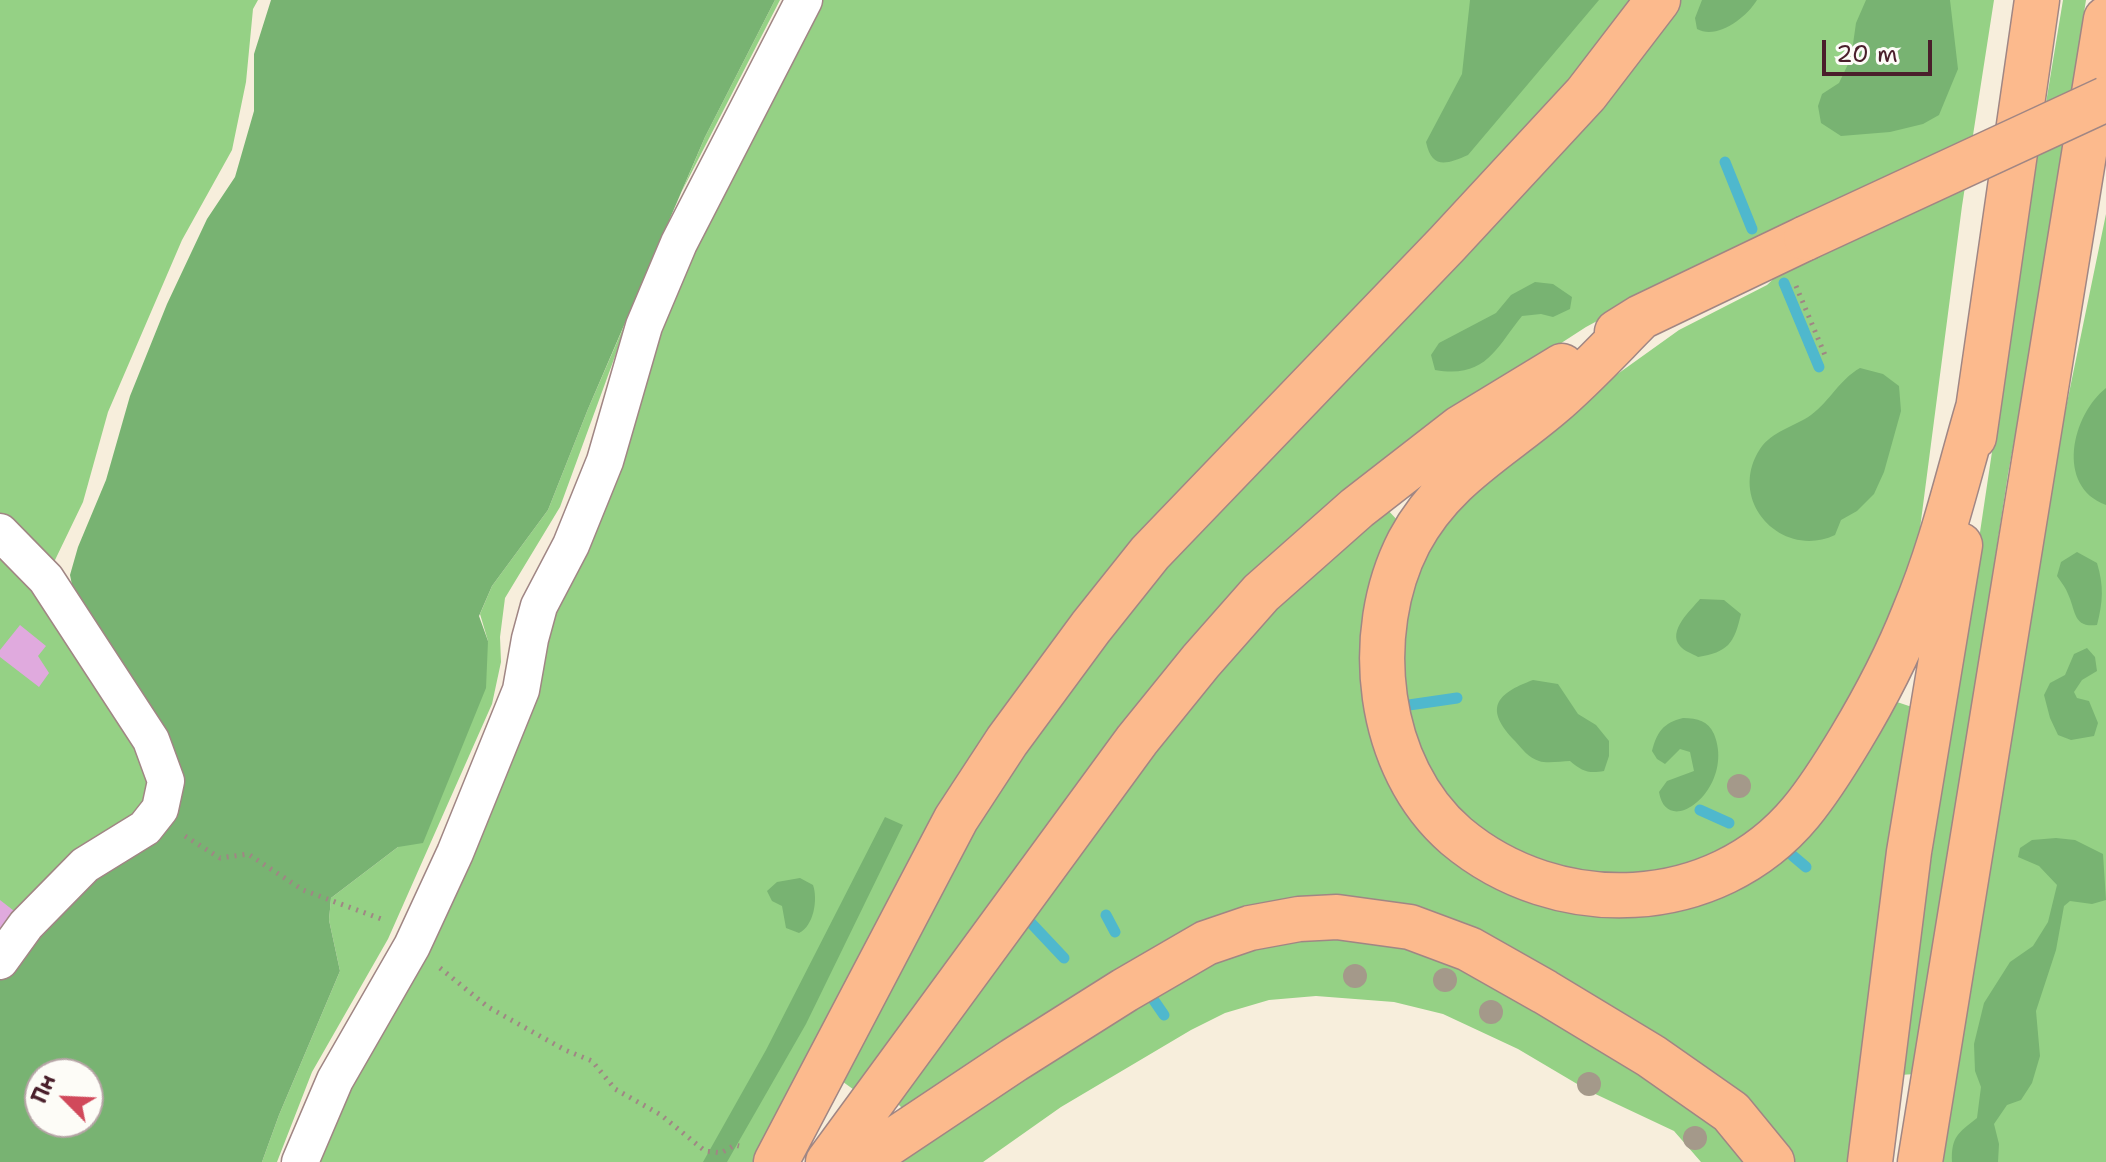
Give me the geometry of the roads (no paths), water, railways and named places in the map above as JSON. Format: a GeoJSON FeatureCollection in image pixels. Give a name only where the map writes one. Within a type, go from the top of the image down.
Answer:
{"type":"FeatureCollection","features":[{"type":"Feature","properties":{"kind":"highway"},"geometry":{"type":"LineString","coordinates":[[776,1162],[956,819],[1007,741],[1091,627],[1150,553],[1447,244],[1586,94],[1658,0]]}},
{"type":"Feature","properties":{"kind":"highway"},"geometry":{"type":"LineString","coordinates":[[1870,1162],[1909,852],[1962,533],[2037,0]]}},
{"type":"Feature","properties":{"kind":"highway"},"geometry":{"type":"LineString","coordinates":[[1920,1162],[2106,19]]}},
{"type":"Feature","properties":{"kind":"highway"},"geometry":{"type":"LineString","coordinates":[[828,1162],[1137,740],[1261,593],[1357,508],[1460,428],[1641,317],[1798,255],[2106,99]]}},
{"type":"Feature","properties":{"kind":"highway"},"geometry":{"type":"LineString","coordinates":[[1641,317],[1552,405],[1454,480],[1429,509],[1392,583],[1386,615],[1382,686],[1387,717],[1413,781],[1453,833],[1477,851],[1506,869],[1572,891],[1635,896],[1687,888],[1724,874],[1762,849],[1800,814],[1833,768],[1864,715],[1915,611],[1938,545],[1978,408]]}},
{"type":"Feature","properties":{"kind":"highway"},"geometry":{"type":"LineString","coordinates":[[861,1162],[1000,1069],[1206,943],[1250,928],[1299,919],[1337,917],[1410,927],[1469,949],[1532,984],[1651,1056],[1731,1112],[1772,1162]]}},
{"type":"Feature","properties":{"kind":"lane"},"geometry":{"type":"LineString","coordinates":[[300,1162],[335,1080],[412,946],[455,853],[521,690],[539,606],[571,545],[605,461],[644,326],[679,243],[804,0]]}},
{"type":"Feature","properties":{"kind":"lane"},"geometry":{"type":"LineString","coordinates":[[0,532],[46,579],[151,740],[166,781],[160,809],[145,828],[85,865],[26,925],[0,961]]}},
{"type":"Feature","properties":{"kind":"waterway"},"geometry":{"type":"LineString","coordinates":[[1725,162],[1752,229]]}},
{"type":"Feature","properties":{"kind":"waterway"},"geometry":{"type":"LineString","coordinates":[[1784,283],[1819,367]]}},
{"type":"Feature","properties":{"kind":"waterway"},"geometry":{"type":"LineString","coordinates":[[1402,706],[1457,698]]}},
{"type":"Feature","properties":{"kind":"waterway"},"geometry":{"type":"LineString","coordinates":[[1700,810],[1729,823]]}},
{"type":"Feature","properties":{"kind":"waterway"},"geometry":{"type":"LineString","coordinates":[[1793,856],[1806,867]]}},
{"type":"Feature","properties":{"kind":"waterway"},"geometry":{"type":"LineString","coordinates":[[1106,915],[1115,932]]}},
{"type":"Feature","properties":{"kind":"waterway"},"geometry":{"type":"LineString","coordinates":[[1031,923],[1064,958]]}},
{"type":"Feature","properties":{"kind":"waterway"},"geometry":{"type":"LineString","coordinates":[[1153,999],[1164,1015]]}}]}
